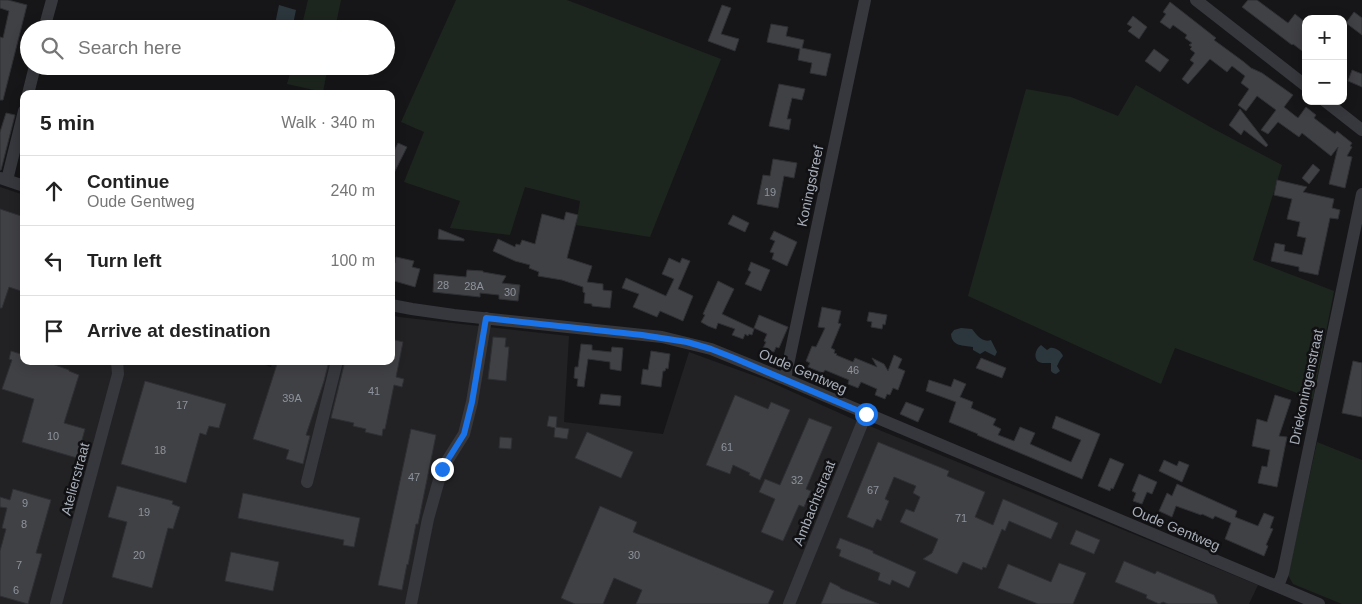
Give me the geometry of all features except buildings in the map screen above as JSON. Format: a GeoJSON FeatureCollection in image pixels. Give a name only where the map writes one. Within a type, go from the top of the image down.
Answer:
{"type":"FeatureCollection","features":[{"type":"Feature","properties":{"kind":"street"},"geometry":{"type":"LineString","coordinates":[[46,20],[52,0]]}},
{"type":"Feature","properties":{"kind":"street","name":"Koningsdreef"},"geometry":{"type":"LineString","coordinates":[[785,379],[865,0]]}},
{"type":"Feature","properties":{"kind":"street"},"geometry":{"type":"LineString","coordinates":[[1196,0],[1302,83]]}},
{"type":"Feature","properties":{"kind":"street"},"geometry":{"type":"LineString","coordinates":[[29,90],[33,75]]}},
{"type":"Feature","properties":{"kind":"street"},"geometry":{"type":"LineString","coordinates":[[1330,105],[1362,130]]}},
{"type":"Feature","properties":{"kind":"street"},"geometry":{"type":"LineString","coordinates":[[20,124],[3,179],[20,185]]}},
{"type":"Feature","properties":{"kind":"street","name":"Driekoningenstraat"},"geometry":{"type":"LineString","coordinates":[[1278,586],[1362,194]]}},
{"type":"Feature","properties":{"kind":"street","name":"Oude Gentweg"},"geometry":{"type":"LineString","coordinates":[[395,306],[486,318],[642,335],[687,342],[711,349],[1320,604]]}},
{"type":"Feature","properties":{"kind":"street"},"geometry":{"type":"LineString","coordinates":[[411,604],[428,519],[442,469],[464,434],[472,402],[486,318]]}},
{"type":"Feature","properties":{"kind":"street","name":"Atelierstraat"},"geometry":{"type":"LineString","coordinates":[[56,604],[116,384],[118,365]]}},
{"type":"Feature","properties":{"kind":"street"},"geometry":{"type":"LineString","coordinates":[[307,482],[335,365]]}},
{"type":"Feature","properties":{"kind":"street","name":"Ambachtstraat"},"geometry":{"type":"LineString","coordinates":[[789,604],[866,414]]}},
{"type":"Feature","properties":{"kind":"shaded area"},"geometry":{"type":"Polygon","coordinates":[[[308,0],[341,0],[337,20],[303,20],[308,0]]]}},
{"type":"Feature","properties":{"kind":"shaded area"},"geometry":{"type":"Polygon","coordinates":[[[456,0],[567,0],[721,59],[650,237],[576,225],[580,201],[525,187],[510,235],[450,228],[460,201],[404,182],[424,132],[401,122],[456,0]]]}},
{"type":"Feature","properties":{"kind":"shaded area"},"geometry":{"type":"Polygon","coordinates":[[[279,5],[296,10],[294,20],[276,20],[279,5]]]}},
{"type":"Feature","properties":{"kind":"shaded area"},"geometry":{"type":"Polygon","coordinates":[[[290,75],[326,75],[323,90],[314,90],[287,84],[290,75]]]}},
{"type":"Feature","properties":{"kind":"shaded area"},"geometry":{"type":"Polygon","coordinates":[[[1136,85],[1282,165],[1253,260],[1334,291],[1313,399],[1175,348],[1161,384],[968,296],[1026,89],[1071,97],[1118,116],[1136,85]]]}},
{"type":"Feature","properties":{"kind":"shaded area"},"geometry":{"type":"Polygon","coordinates":[[[0,187],[20,194],[20,365],[265,365],[271,367],[272,365],[395,365],[395,316],[569,336],[564,422],[663,434],[689,352],[766,380],[855,420],[1258,585],[1249,604],[0,604],[0,187]]]}},
{"type":"Feature","properties":{"kind":"shaded area"},"geometry":{"type":"Polygon","coordinates":[[[961,328],[972,329],[982,339],[991,340],[997,352],[995,356],[985,351],[980,354],[973,350],[973,347],[953,341],[951,334],[954,330],[961,328]]]}},
{"type":"Feature","properties":{"kind":"shaded area"},"geometry":{"type":"Polygon","coordinates":[[[1041,345],[1047,350],[1050,348],[1056,349],[1062,354],[1063,356],[1057,366],[1060,371],[1056,374],[1051,371],[1051,363],[1042,363],[1037,360],[1036,352],[1041,345]]]}},
{"type":"Feature","properties":{"kind":"shaded area"},"geometry":{"type":"Polygon","coordinates":[[[1317,442],[1362,460],[1362,604],[1342,604],[1293,584],[1288,575],[1317,442]]]}},
{"type":"Feature","properties":{"kind":"route"},"geometry":{"type":"LineString","coordinates":[[442,469],[464,434],[472,402],[486,318],[642,335],[687,342],[734,358],[866,414]]}}]}
